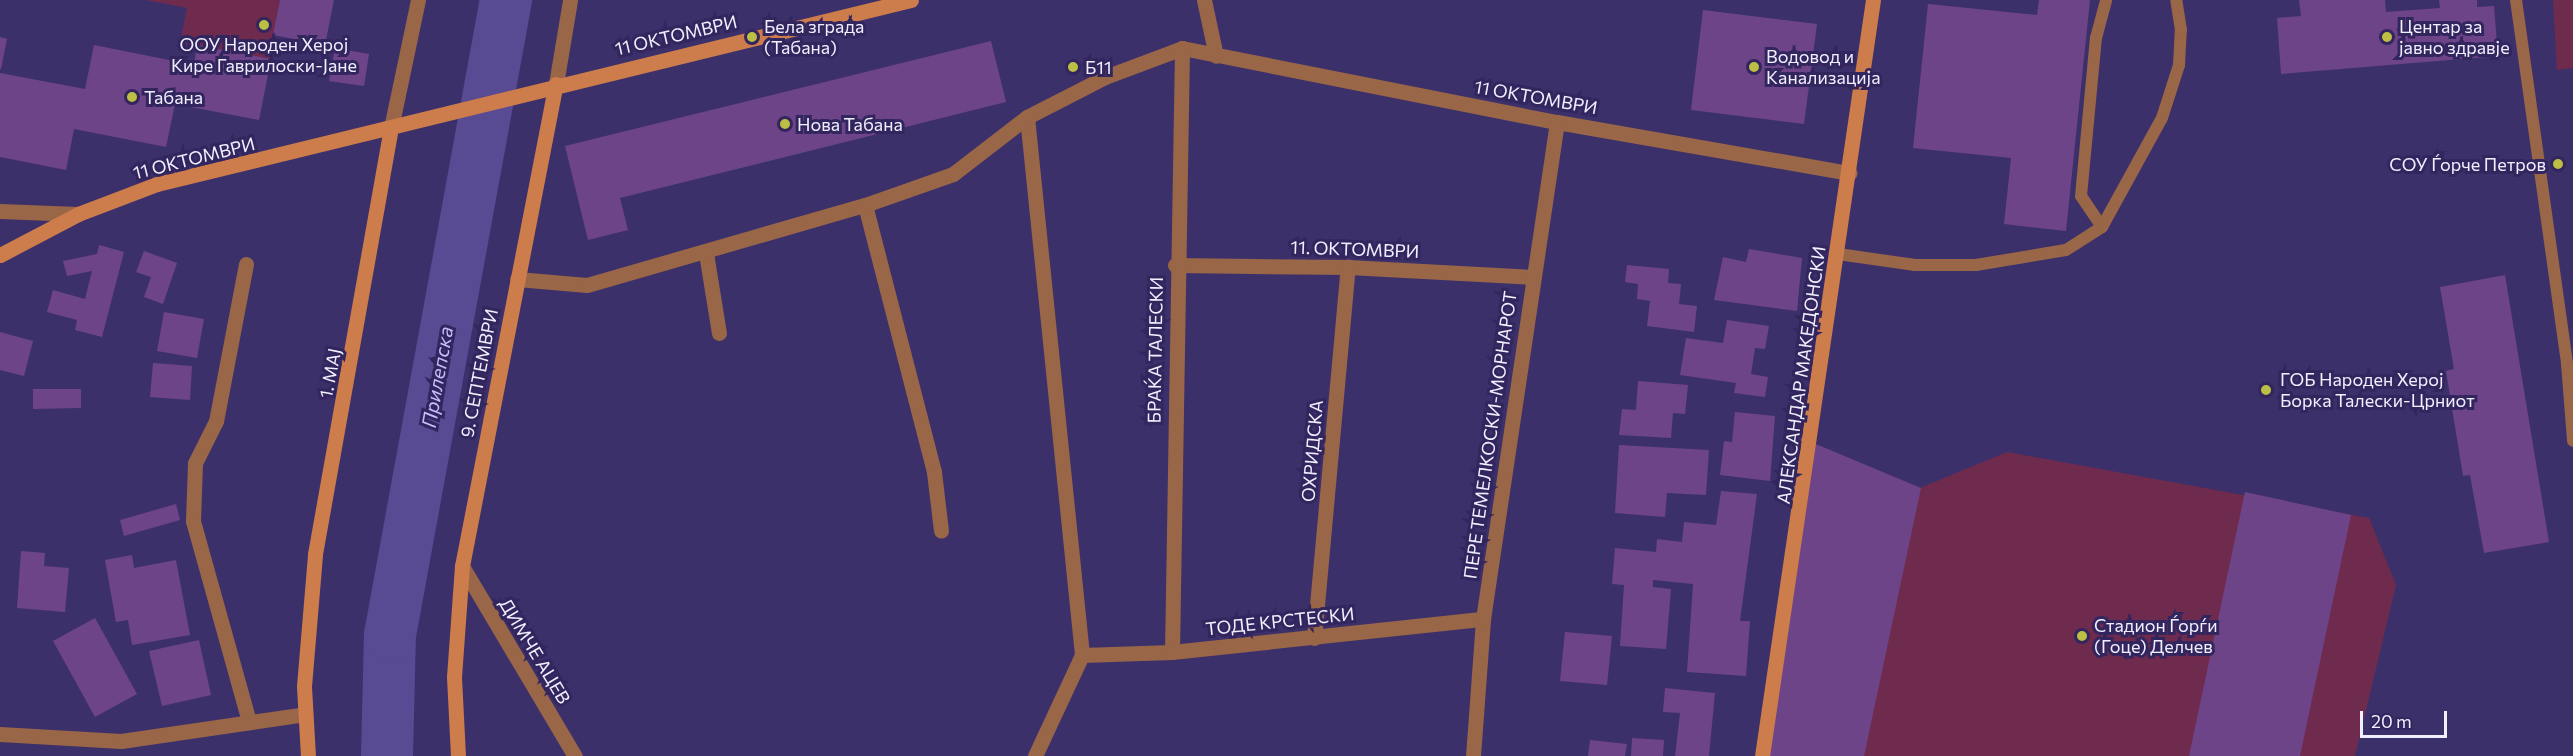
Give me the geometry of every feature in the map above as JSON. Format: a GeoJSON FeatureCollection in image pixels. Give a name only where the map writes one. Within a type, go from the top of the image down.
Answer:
{"type":"FeatureCollection","features":[{"type":"Feature","properties":{"kind":"street","name":"1. МАЈ"},"geometry":{"type":"LineString","coordinates":[[308,756],[306,714],[315,554],[391,128],[418,0]]}},
{"type":"Feature","properties":{"kind":"street","name":"9. СЕПТЕМВРИ"},"geometry":{"type":"LineString","coordinates":[[458,756],[454,677],[462,566],[556,84],[570,0]]}},
{"type":"Feature","properties":{"kind":"street","name":"11 ОКТОМВРИ"},"geometry":{"type":"LineString","coordinates":[[0,255],[78,214],[157,184],[391,128],[556,84],[911,0]]}},
{"type":"Feature","properties":{"kind":"street"},"geometry":{"type":"LineString","coordinates":[[1203,0],[1216,56]]}},
{"type":"Feature","properties":{"kind":"street","name":"АЛЕКСАНДАР МАКЕДОНСКИ"},"geometry":{"type":"LineString","coordinates":[[1762,756],[1850,173],[1873,0]]}},
{"type":"Feature","properties":{"kind":"street","name":"11 ОКТОМВРИ"},"geometry":{"type":"LineString","coordinates":[[1182,48],[1557,122],[1850,173]]}},
{"type":"Feature","properties":{"kind":"street"},"geometry":{"type":"LineString","coordinates":[[517,279],[587,285],[865,206],[953,174],[1027,117],[1105,77],[1182,48]]}},
{"type":"Feature","properties":{"kind":"street","name":"БРАЌА ТАЛЕСКИ"},"geometry":{"type":"LineString","coordinates":[[1172,652],[1175,265],[1182,48]]}},
{"type":"Feature","properties":{"kind":"street"},"geometry":{"type":"LineString","coordinates":[[1027,117],[1082,655],[1035,756]]}},
{"type":"Feature","properties":{"kind":"street","name":"ПЕРЕ ТЕМЕЛКОСКИ-МОРНАРОТ"},"geometry":{"type":"LineString","coordinates":[[1473,756],[1483,619],[1557,122]]}},
{"type":"Feature","properties":{"kind":"street"},"geometry":{"type":"LineString","coordinates":[[865,206],[934,472],[941,531]]}},
{"type":"Feature","properties":{"kind":"street","name":"11 ОКТОМВРИ"},"geometry":{"type":"LineString","coordinates":[[0,211],[78,214]]}},
{"type":"Feature","properties":{"kind":"street"},"geometry":{"type":"LineString","coordinates":[[706,253],[719,333]]}},
{"type":"Feature","properties":{"kind":"street"},"geometry":{"type":"LineString","coordinates":[[246,264],[216,421],[195,463],[193,521],[249,722]]}},
{"type":"Feature","properties":{"kind":"street","name":"11. ОКТОМВРИ"},"geometry":{"type":"LineString","coordinates":[[1175,265],[1348,267],[1533,277]]}},
{"type":"Feature","properties":{"kind":"street","name":"ОХРИДСКА"},"geometry":{"type":"LineString","coordinates":[[1314,638],[1348,267]]}},
{"type":"Feature","properties":{"kind":"street","name":"ДИМЧЕ АЦЕВ"},"geometry":{"type":"LineString","coordinates":[[462,566],[575,756]]}},
{"type":"Feature","properties":{"kind":"street","name":"ТОДЕ КРСТЕСКИ"},"geometry":{"type":"LineString","coordinates":[[1082,655],[1172,652],[1483,619]]}},
{"type":"Feature","properties":{"kind":"street"},"geometry":{"type":"LineString","coordinates":[[0,734],[121,741],[306,714]]}},
{"type":"Feature","properties":{"kind":"lane"},"geometry":{"type":"LineString","coordinates":[[2102,227],[2081,196],[2096,39],[2106,0]]}},
{"type":"Feature","properties":{"kind":"lane"},"geometry":{"type":"LineString","coordinates":[[1838,254],[1914,266],[1976,265],[2066,250],[2102,227],[2162,118],[2179,65],[2181,30],[2176,0]]}},
{"type":"Feature","properties":{"kind":"lane"},"geometry":{"type":"LineString","coordinates":[[2516,0],[2567,364],[2572,441]]}},
{"type":"Feature","properties":{"kind":"shaded area"},"geometry":{"type":"Polygon","coordinates":[[[146,0],[280,0],[271,59],[180,43],[187,8],[146,0]]]}},
{"type":"Feature","properties":{"kind":"shaded area"},"geometry":{"type":"Polygon","coordinates":[[[2553,0],[2573,0],[2573,68],[2557,70],[2553,0]]]}},
{"type":"Feature","properties":{"kind":"shaded area","name":"Стадион Ѓорѓи (Гоце) Делчев"},"geometry":{"type":"Polygon","coordinates":[[[2007,452],[2369,518],[2396,585],[2355,756],[1762,756],[1920,488],[2007,452]]]}},
{"type":"Feature","properties":{"kind":"building"},"geometry":{"type":"Polygon","coordinates":[[[280,0],[334,0],[325,45],[273,35],[280,0]]]}},
{"type":"Feature","properties":{"kind":"building"},"geometry":{"type":"Polygon","coordinates":[[[2039,0],[2090,0],[2066,231],[2004,224],[2011,158],[1913,148],[1928,4],[2037,15],[2039,0]]]}},
{"type":"Feature","properties":{"kind":"building","name":"Центар за јавно здравје"},"geometry":{"type":"Polygon","coordinates":[[[2299,0],[2385,0],[2386,12],[2440,8],[2439,0],[2477,0],[2477,7],[2494,6],[2498,56],[2281,74],[2277,18],[2301,16],[2299,0]]]}},
{"type":"Feature","properties":{"kind":"building","name":"Водовод и Канализација"},"geometry":{"type":"Polygon","coordinates":[[[1703,10],[1817,24],[1804,124],[1691,110],[1703,10]]]}},
{"type":"Feature","properties":{"kind":"building"},"geometry":{"type":"Polygon","coordinates":[[[0,37],[7,39],[1,69],[0,69],[0,37]]]}},
{"type":"Feature","properties":{"kind":"building","name":"Нова Табана"},"geometry":{"type":"Polygon","coordinates":[[[991,41],[1006,102],[620,198],[628,230],[588,240],[565,146],[991,41]]]}},
{"type":"Feature","properties":{"kind":"building","name":"Табана"},"geometry":{"type":"Polygon","coordinates":[[[94,45],[194,65],[197,45],[271,59],[259,120],[175,104],[166,147],[74,129],[66,170],[0,157],[0,73],[85,89],[94,45]]]}},
{"type":"Feature","properties":{"kind":"building"},"geometry":{"type":"Polygon","coordinates":[[[335,48],[369,54],[364,86],[329,81],[335,48]]]}},
{"type":"Feature","properties":{"kind":"building"},"geometry":{"type":"Polygon","coordinates":[[[99,245],[124,252],[102,337],[75,330],[77,320],[47,312],[53,290],[85,299],[92,271],[67,276],[63,261],[97,254],[99,245]]]}},
{"type":"Feature","properties":{"kind":"building"},"geometry":{"type":"Polygon","coordinates":[[[1749,249],[1802,258],[1797,311],[1714,300],[1723,257],[1746,262],[1749,249]]]}},
{"type":"Feature","properties":{"kind":"building"},"geometry":{"type":"Polygon","coordinates":[[[144,251],[177,263],[163,304],[144,297],[151,277],[136,272],[144,251]]]}},
{"type":"Feature","properties":{"kind":"building"},"geometry":{"type":"Polygon","coordinates":[[[1627,265],[1669,269],[1668,283],[1681,284],[1679,304],[1697,306],[1694,332],[1647,326],[1650,301],[1637,299],[1638,284],[1625,282],[1627,265]]]}},
{"type":"Feature","properties":{"kind":"building"},"geometry":{"type":"Polygon","coordinates":[[[2505,275],[2549,542],[2484,553],[2470,475],[2463,476],[2446,371],[2454,369],[2440,287],[2505,275]]]}},
{"type":"Feature","properties":{"kind":"building"},"geometry":{"type":"Polygon","coordinates":[[[164,312],[204,319],[197,358],[157,351],[164,312]]]}},
{"type":"Feature","properties":{"kind":"building"},"geometry":{"type":"Polygon","coordinates":[[[1727,320],[1769,326],[1765,349],[1755,348],[1751,374],[1768,377],[1765,397],[1734,393],[1736,383],[1680,375],[1686,338],[1723,343],[1727,320]]]}},
{"type":"Feature","properties":{"kind":"building"},"geometry":{"type":"Polygon","coordinates":[[[0,332],[33,341],[24,376],[0,370],[0,332]]]}},
{"type":"Feature","properties":{"kind":"building"},"geometry":{"type":"Polygon","coordinates":[[[153,363],[192,366],[190,400],[150,397],[153,363]]]}},
{"type":"Feature","properties":{"kind":"building"},"geometry":{"type":"Polygon","coordinates":[[[1638,381],[1688,385],[1685,414],[1673,413],[1671,438],[1619,435],[1622,409],[1636,410],[1638,381]]]}},
{"type":"Feature","properties":{"kind":"building"},"geometry":{"type":"Polygon","coordinates":[[[33,389],[81,389],[81,408],[33,409],[33,389]]]}},
{"type":"Feature","properties":{"kind":"building"},"geometry":{"type":"Polygon","coordinates":[[[1735,412],[1775,416],[1770,481],[1720,475],[1724,441],[1732,442],[1735,412]]]}},
{"type":"Feature","properties":{"kind":"building"},"geometry":{"type":"Polygon","coordinates":[[[1811,442],[1921,488],[1864,756],[1762,756],[1811,442]]]}},
{"type":"Feature","properties":{"kind":"building"},"geometry":{"type":"Polygon","coordinates":[[[1619,445],[1709,450],[1706,495],[1667,493],[1665,517],[1615,513],[1619,445]]]}},
{"type":"Feature","properties":{"kind":"building"},"geometry":{"type":"Polygon","coordinates":[[[1721,491],[1757,494],[1740,621],[1750,621],[1746,676],[1687,672],[1693,584],[1653,580],[1653,587],[1671,589],[1666,649],[1620,646],[1624,585],[1612,584],[1615,548],[1656,552],[1657,539],[1682,542],[1684,522],[1716,525],[1721,491]]]}},
{"type":"Feature","properties":{"kind":"building"},"geometry":{"type":"Polygon","coordinates":[[[2245,492],[2351,515],[2300,756],[2189,756],[2245,492]]]}},
{"type":"Feature","properties":{"kind":"building"},"geometry":{"type":"Polygon","coordinates":[[[176,504],[180,520],[124,536],[120,520],[176,504]]]}},
{"type":"Feature","properties":{"kind":"building"},"geometry":{"type":"Polygon","coordinates":[[[21,551],[45,553],[44,566],[69,568],[65,612],[17,608],[21,551]]]}},
{"type":"Feature","properties":{"kind":"building"},"geometry":{"type":"Polygon","coordinates":[[[132,555],[134,568],[176,560],[190,635],[132,645],[128,620],[116,622],[105,560],[132,555]]]}},
{"type":"Feature","properties":{"kind":"building"},"geometry":{"type":"Polygon","coordinates":[[[95,618],[137,694],[95,717],[53,641],[95,618]]]}},
{"type":"Feature","properties":{"kind":"building"},"geometry":{"type":"Polygon","coordinates":[[[1565,632],[1612,636],[1607,685],[1560,681],[1565,632]]]}},
{"type":"Feature","properties":{"kind":"building"},"geometry":{"type":"Polygon","coordinates":[[[199,640],[211,695],[162,706],[149,651],[199,640]]]}},
{"type":"Feature","properties":{"kind":"building"},"geometry":{"type":"Polygon","coordinates":[[[1665,688],[1715,693],[1709,756],[1675,756],[1680,713],[1663,712],[1665,688]]]}},
{"type":"Feature","properties":{"kind":"building"},"geometry":{"type":"Polygon","coordinates":[[[1632,738],[1664,740],[1663,756],[1631,756],[1632,738]]]}},
{"type":"Feature","properties":{"kind":"building"},"geometry":{"type":"Polygon","coordinates":[[[1590,740],[1627,744],[1625,756],[1588,756],[1590,740]]]}},
{"type":"Feature","properties":{"kind":"waterway","name":"Прилепска"},"geometry":{"type":"LineString","coordinates":[[387,756],[390,635],[506,0]]}},
{"type":"Feature","properties":{"kind":"place","name":"ООУ Народен Херој Кире Гаврилоски-Јане"},"geometry":{"type":"Point","coordinates":[264,25]}},
{"type":"Feature","properties":{"kind":"place","name":"Бела зграда (Табана)"},"geometry":{"type":"Point","coordinates":[752,37]}},
{"type":"Feature","properties":{"kind":"place","name":"Центар за јавно здравје"},"geometry":{"type":"Point","coordinates":[2387,37]}},
{"type":"Feature","properties":{"kind":"place","name":"Б11"},"geometry":{"type":"Point","coordinates":[1073,67]}},
{"type":"Feature","properties":{"kind":"place","name":"Водовод и Канализација"},"geometry":{"type":"Point","coordinates":[1754,67]}},
{"type":"Feature","properties":{"kind":"place","name":"Табана"},"geometry":{"type":"Point","coordinates":[132,97]}},
{"type":"Feature","properties":{"kind":"place","name":"Нова Табана"},"geometry":{"type":"Point","coordinates":[785,124]}},
{"type":"Feature","properties":{"kind":"place","name":"СОУ Ѓорче Петров"},"geometry":{"type":"Point","coordinates":[2558,164]}},
{"type":"Feature","properties":{"kind":"place","name":"ГОБ Народен Херој Борка Талески-Црниот"},"geometry":{"type":"Point","coordinates":[2266,390]}},
{"type":"Feature","properties":{"kind":"place","name":"Стадион Ѓорѓи (Гоце) Делчев"},"geometry":{"type":"Point","coordinates":[2082,636]}}]}
